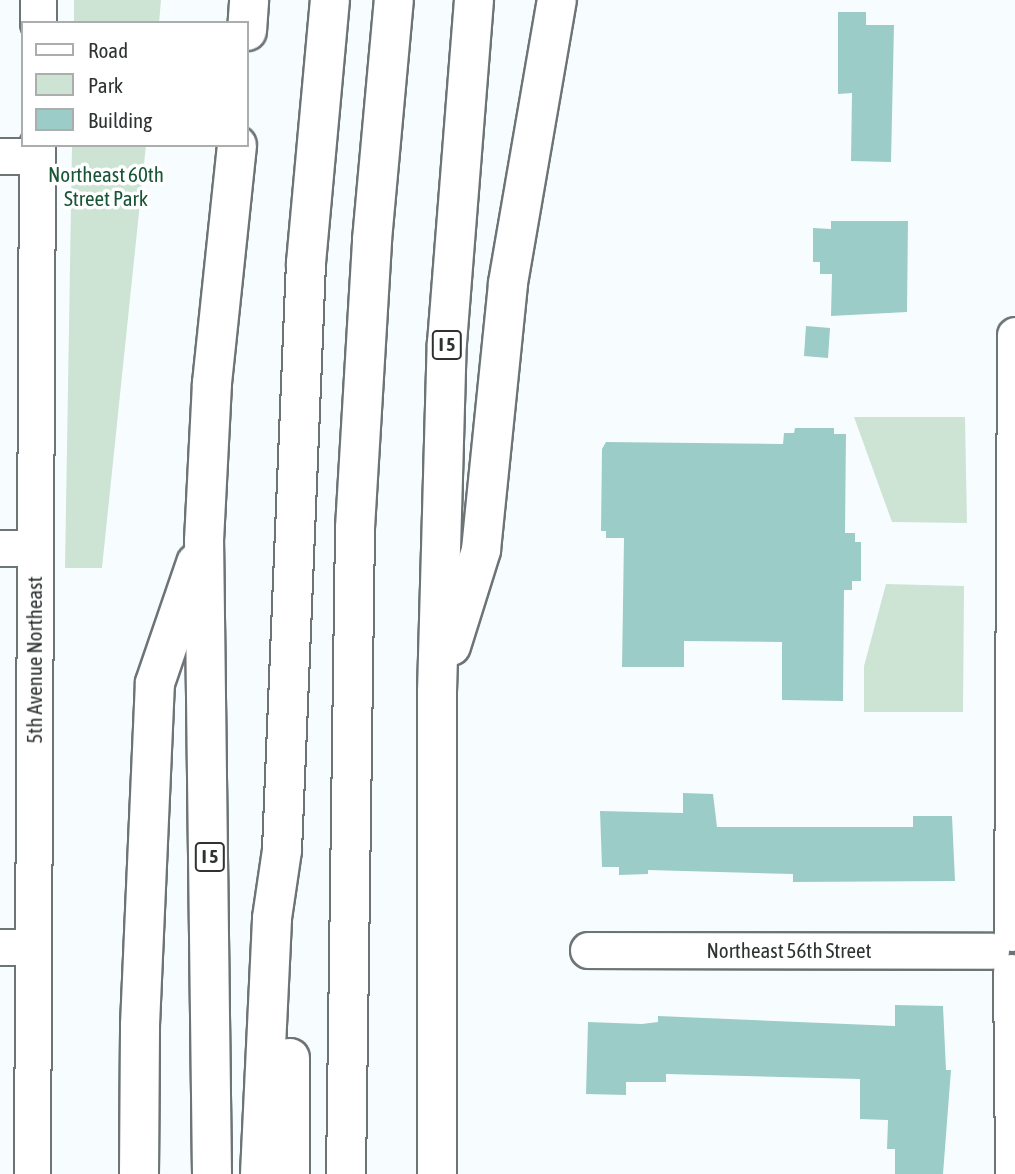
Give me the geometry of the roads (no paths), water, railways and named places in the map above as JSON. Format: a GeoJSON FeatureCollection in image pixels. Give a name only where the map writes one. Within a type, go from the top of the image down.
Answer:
{"type":"FeatureCollection","features":[{"type":"Feature","properties":{"kind":"highway"},"geometry":{"type":"LineString","coordinates":[[248,21],[250,0]]}},
{"type":"Feature","properties":{"kind":"highway"},"geometry":{"type":"LineString","coordinates":[[260,1174],[272,918],[282,850],[299,378],[330,0]]}},
{"type":"Feature","properties":{"kind":"highway"},"geometry":{"type":"LineString","coordinates":[[346,1174],[356,515],[372,240],[394,0]]}},
{"type":"Feature","properties":{"kind":"highway","name":"I 5"},"geometry":{"type":"LineString","coordinates":[[437,1174],[437,692],[447,343],[474,0]]}},
{"type":"Feature","properties":{"kind":"highway"},"geometry":{"type":"LineString","coordinates":[[437,692],[481,550],[508,283],[557,0]]}},
{"type":"Feature","properties":{"kind":"highway","name":"I 5"},"geometry":{"type":"LineString","coordinates":[[212,1174],[204,541],[212,383],[237,147]]}},
{"type":"Feature","properties":{"kind":"highway"},"geometry":{"type":"LineString","coordinates":[[139,1174],[140,1025],[155,683],[204,541]]}},
{"type":"Feature","properties":{"kind":"highway"},"geometry":{"type":"LineString","coordinates":[[282,850],[291,924],[290,1174]]}},
{"type":"Feature","properties":{"kind":"street"},"geometry":{"type":"LineString","coordinates":[[38,0],[38,21]]}},
{"type":"Feature","properties":{"kind":"street"},"geometry":{"type":"LineString","coordinates":[[0,156],[37,151]]}},
{"type":"Feature","properties":{"kind":"street","name":"5th Avenue Northeast"},"geometry":{"type":"LineString","coordinates":[[32,1174],[16,947],[17,548],[37,151]]}},
{"type":"Feature","properties":{"kind":"street"},"geometry":{"type":"LineString","coordinates":[[1013,1174],[1009,952],[1015,335]]}},
{"type":"Feature","properties":{"kind":"street","name":"Northeast 56th Street"},"geometry":{"type":"LineString","coordinates":[[588,950],[1009,952]]}},
{"type":"Feature","properties":{"kind":"park label","name":"Northeast 60th Street Park"},"geometry":{"type":"Point","coordinates":[106,186]}}]}
